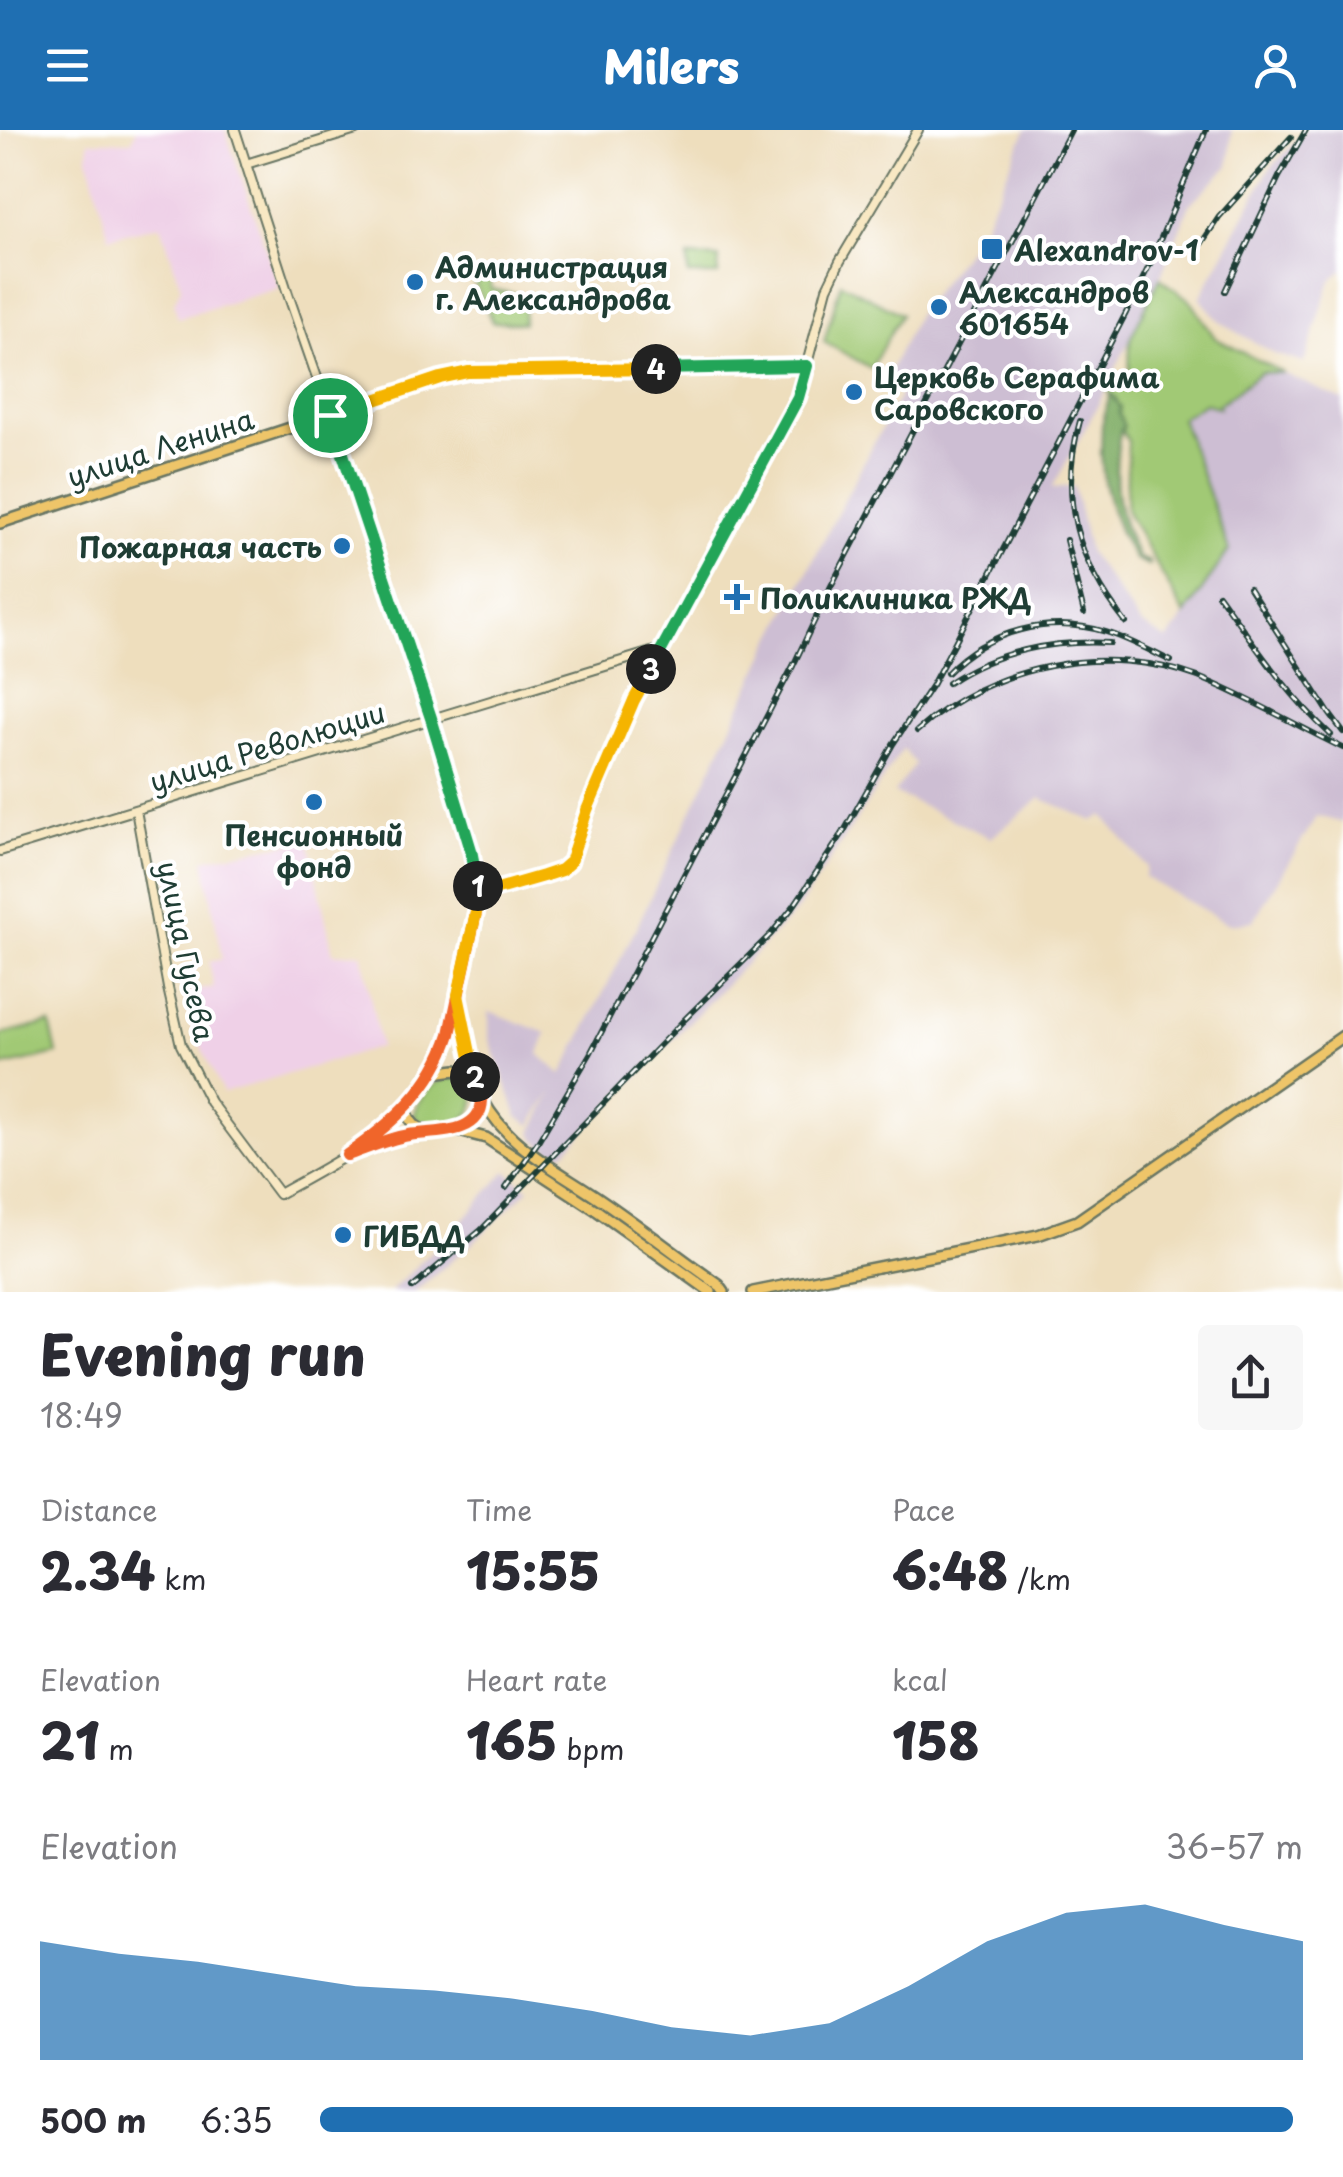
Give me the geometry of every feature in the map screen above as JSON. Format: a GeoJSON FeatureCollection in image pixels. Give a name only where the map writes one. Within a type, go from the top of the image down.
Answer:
{"type":"FeatureCollection","features":[{"type":"Feature","properties":{"kind":"main road"},"geometry":{"type":"LineString","coordinates":[[235,130],[431,718],[471,850],[480,894],[444,1054],[434,1073],[393,1121],[347,1155]]}},
{"type":"Feature","properties":{"kind":"main road"},"geometry":{"type":"LineString","coordinates":[[246,164],[356,130]]}},
{"type":"Feature","properties":{"kind":"main road"},"geometry":{"type":"LineString","coordinates":[[480,894],[561,870],[570,862],[594,792],[634,700],[798,398],[827,288],[918,130]]}},
{"type":"Feature","properties":{"kind":"main road","name":"улица Ленина"},"geometry":{"type":"LineString","coordinates":[[0,523],[468,372],[807,366]]}},
{"type":"Feature","properties":{"kind":"main road","name":"улица Революции"},"geometry":{"type":"LineString","coordinates":[[0,851],[662,649]]}},
{"type":"Feature","properties":{"kind":"main road","name":"улица Гусева"},"geometry":{"type":"LineString","coordinates":[[136,810],[181,1044],[210,1102],[279,1194],[347,1155]]}},
{"type":"Feature","properties":{"kind":"main road"},"geometry":{"type":"LineString","coordinates":[[458,995],[482,1099],[506,1134],[603,1200],[724,1292]]}},
{"type":"Feature","properties":{"kind":"main road"},"geometry":{"type":"LineString","coordinates":[[753,1292],[970,1250],[1064,1227],[1343,1036]]}},
{"type":"Feature","properties":{"kind":"main road"},"geometry":{"type":"LineString","coordinates":[[434,1073],[456,1070],[476,1081]]}},
{"type":"Feature","properties":{"kind":"main road"},"geometry":{"type":"LineString","coordinates":[[347,1155],[385,1141],[456,1130],[470,1124],[482,1099]]}},
{"type":"Feature","properties":{"kind":"main road"},"geometry":{"type":"LineString","coordinates":[[406,1107],[414,1126],[426,1133]]}},
{"type":"Feature","properties":{"kind":"main road"},"geometry":{"type":"LineString","coordinates":[[456,1130],[486,1138],[712,1292]]}},
{"type":"Feature","properties":{"kind":"shaded area"},"geometry":{"type":"Polygon","coordinates":[[[136,130],[225,130],[279,288],[178,318],[174,303],[181,287],[161,225],[109,237],[88,157],[89,141],[132,141],[136,130]]]}},
{"type":"Feature","properties":{"kind":"shaded area"},"geometry":{"type":"Polygon","coordinates":[[[1026,130],[1232,130],[1229,166],[1190,204],[1160,278],[1095,411],[1052,488],[1074,486],[1089,552],[1141,624],[1168,640],[1229,550],[1181,418],[1205,403],[1218,406],[1261,372],[1283,373],[1343,400],[1343,823],[1317,816],[1253,921],[1229,924],[1144,877],[1147,867],[1103,815],[1093,821],[1040,798],[991,838],[894,793],[915,764],[903,748],[798,909],[564,1153],[552,1153],[532,1132],[553,1091],[531,1125],[518,1117],[489,1038],[489,1011],[547,1033],[539,1054],[562,1075],[769,646],[900,396],[887,376],[918,313],[980,233],[1026,130]]]}},
{"type":"Feature","properties":{"kind":"shaded area"},"geometry":{"type":"Polygon","coordinates":[[[1306,130],[1343,130],[1343,270],[1331,280],[1304,363],[1274,354],[1220,322],[1200,298],[1268,171],[1306,130]]]}},
{"type":"Feature","properties":{"kind":"shaded area"},"geometry":{"type":"Polygon","coordinates":[[[309,840],[333,954],[362,953],[380,1047],[223,1093],[190,1023],[185,993],[214,987],[209,962],[222,959],[204,859],[309,840]]]}},
{"type":"Feature","properties":{"kind":"shaded area"},"geometry":{"type":"Polygon","coordinates":[[[506,1171],[529,1189],[415,1292],[390,1292],[457,1227],[506,1171]]]}},
{"type":"Feature","properties":{"kind":"green space"},"geometry":{"type":"Polygon","coordinates":[[[688,257],[719,258],[718,275],[688,275],[688,257]]]}},
{"type":"Feature","properties":{"kind":"green space"},"geometry":{"type":"Polygon","coordinates":[[[490,278],[491,289],[525,296],[523,323],[493,322],[474,282],[490,278]]]}},
{"type":"Feature","properties":{"kind":"green space"},"geometry":{"type":"Polygon","coordinates":[[[1160,278],[1191,301],[1215,338],[1283,373],[1261,372],[1219,408],[1205,403],[1181,418],[1229,550],[1185,615],[1126,510],[1128,441],[1121,429],[1116,398],[1105,389],[1108,383],[1118,381],[1129,388],[1130,339],[1160,278]]]}},
{"type":"Feature","properties":{"kind":"green space"},"geometry":{"type":"Polygon","coordinates":[[[841,283],[901,314],[871,368],[824,342],[841,283]]]}},
{"type":"Feature","properties":{"kind":"green space"},"geometry":{"type":"Polygon","coordinates":[[[1110,393],[1120,407],[1124,427],[1116,463],[1120,511],[1138,558],[1149,562],[1149,566],[1135,560],[1121,535],[1104,482],[1102,425],[1110,393]]]}},
{"type":"Feature","properties":{"kind":"green space"},"geometry":{"type":"Polygon","coordinates":[[[50,1023],[57,1054],[0,1067],[0,1035],[50,1023]]]}},
{"type":"Feature","properties":{"kind":"green space"},"geometry":{"type":"Polygon","coordinates":[[[458,1077],[471,1089],[475,1100],[472,1111],[463,1120],[438,1128],[425,1125],[414,1116],[429,1088],[458,1077]]]}},
{"type":"Feature","properties":{"kind":"railway"},"geometry":{"type":"LineString","coordinates":[[506,1188],[590,1054],[1071,130]]}},
{"type":"Feature","properties":{"kind":"railway"},"geometry":{"type":"LineString","coordinates":[[412,1288],[481,1230],[793,907],[843,833],[955,642],[1126,313],[1206,130]]}},
{"type":"Feature","properties":{"kind":"railway"},"geometry":{"type":"LineString","coordinates":[[1225,291],[1306,130]]}},
{"type":"Feature","properties":{"kind":"railway"},"geometry":{"type":"LineString","coordinates":[[1201,244],[1219,217],[1291,137]]}},
{"type":"Feature","properties":{"kind":"railway"},"geometry":{"type":"LineString","coordinates":[[1080,421],[1071,477],[1076,528],[1095,576],[1126,623]]}},
{"type":"Feature","properties":{"kind":"railway"},"geometry":{"type":"LineString","coordinates":[[1066,540],[1084,613]]}},
{"type":"Feature","properties":{"kind":"railway"},"geometry":{"type":"LineString","coordinates":[[1249,588],[1343,732]]}},
{"type":"Feature","properties":{"kind":"railway"},"geometry":{"type":"LineString","coordinates":[[1218,594],[1285,685],[1331,735]]}},
{"type":"Feature","properties":{"kind":"railway"},"geometry":{"type":"LineString","coordinates":[[947,673],[981,646],[1041,626],[1063,625],[1106,632],[1171,661]]}},
{"type":"Feature","properties":{"kind":"railway"},"geometry":{"type":"LineString","coordinates":[[948,683],[985,663],[1025,650],[1067,643],[1110,643]]}},
{"type":"Feature","properties":{"kind":"railway"},"geometry":{"type":"LineString","coordinates":[[917,731],[946,708],[1014,676],[1050,666],[1126,661],[1198,677],[1343,748]]}},
{"type":"Feature","properties":{"kind":"place","name":"Alexandrov-1"},"geometry":{"type":"Point","coordinates":[992,249]}},
{"type":"Feature","properties":{"kind":"place","name":"Администрация г. Александрова"},"geometry":{"type":"Point","coordinates":[415,282]}},
{"type":"Feature","properties":{"kind":"place","name":"Александров 601654"},"geometry":{"type":"Point","coordinates":[939,307]}},
{"type":"Feature","properties":{"kind":"place","name":"Церковь Серафима Саровского"},"geometry":{"type":"Point","coordinates":[854,392]}},
{"type":"Feature","properties":{"kind":"place","name":"Пожарная часть"},"geometry":{"type":"Point","coordinates":[342,546]}},
{"type":"Feature","properties":{"kind":"place","name":"Поликлиника РЖД"},"geometry":{"type":"Point","coordinates":[737,597]}},
{"type":"Feature","properties":{"kind":"place","name":"Пенсионный фонд"},"geometry":{"type":"Point","coordinates":[314,802]}},
{"type":"Feature","properties":{"kind":"place","name":"ГИБДД"},"geometry":{"type":"Point","coordinates":[343,1235]}},
{"type":"Feature","properties":{"kind":"route"},"geometry":{"type":"LineString","coordinates":[[330,415],[431,718],[471,850],[480,894],[444,1054],[434,1073],[393,1121],[347,1155],[406,1136],[456,1130],[470,1124],[477,1113],[482,1099],[458,995],[480,894],[561,870],[570,862],[587,810],[634,700],[798,398],[807,366],[468,372],[330,415]]}}]}
